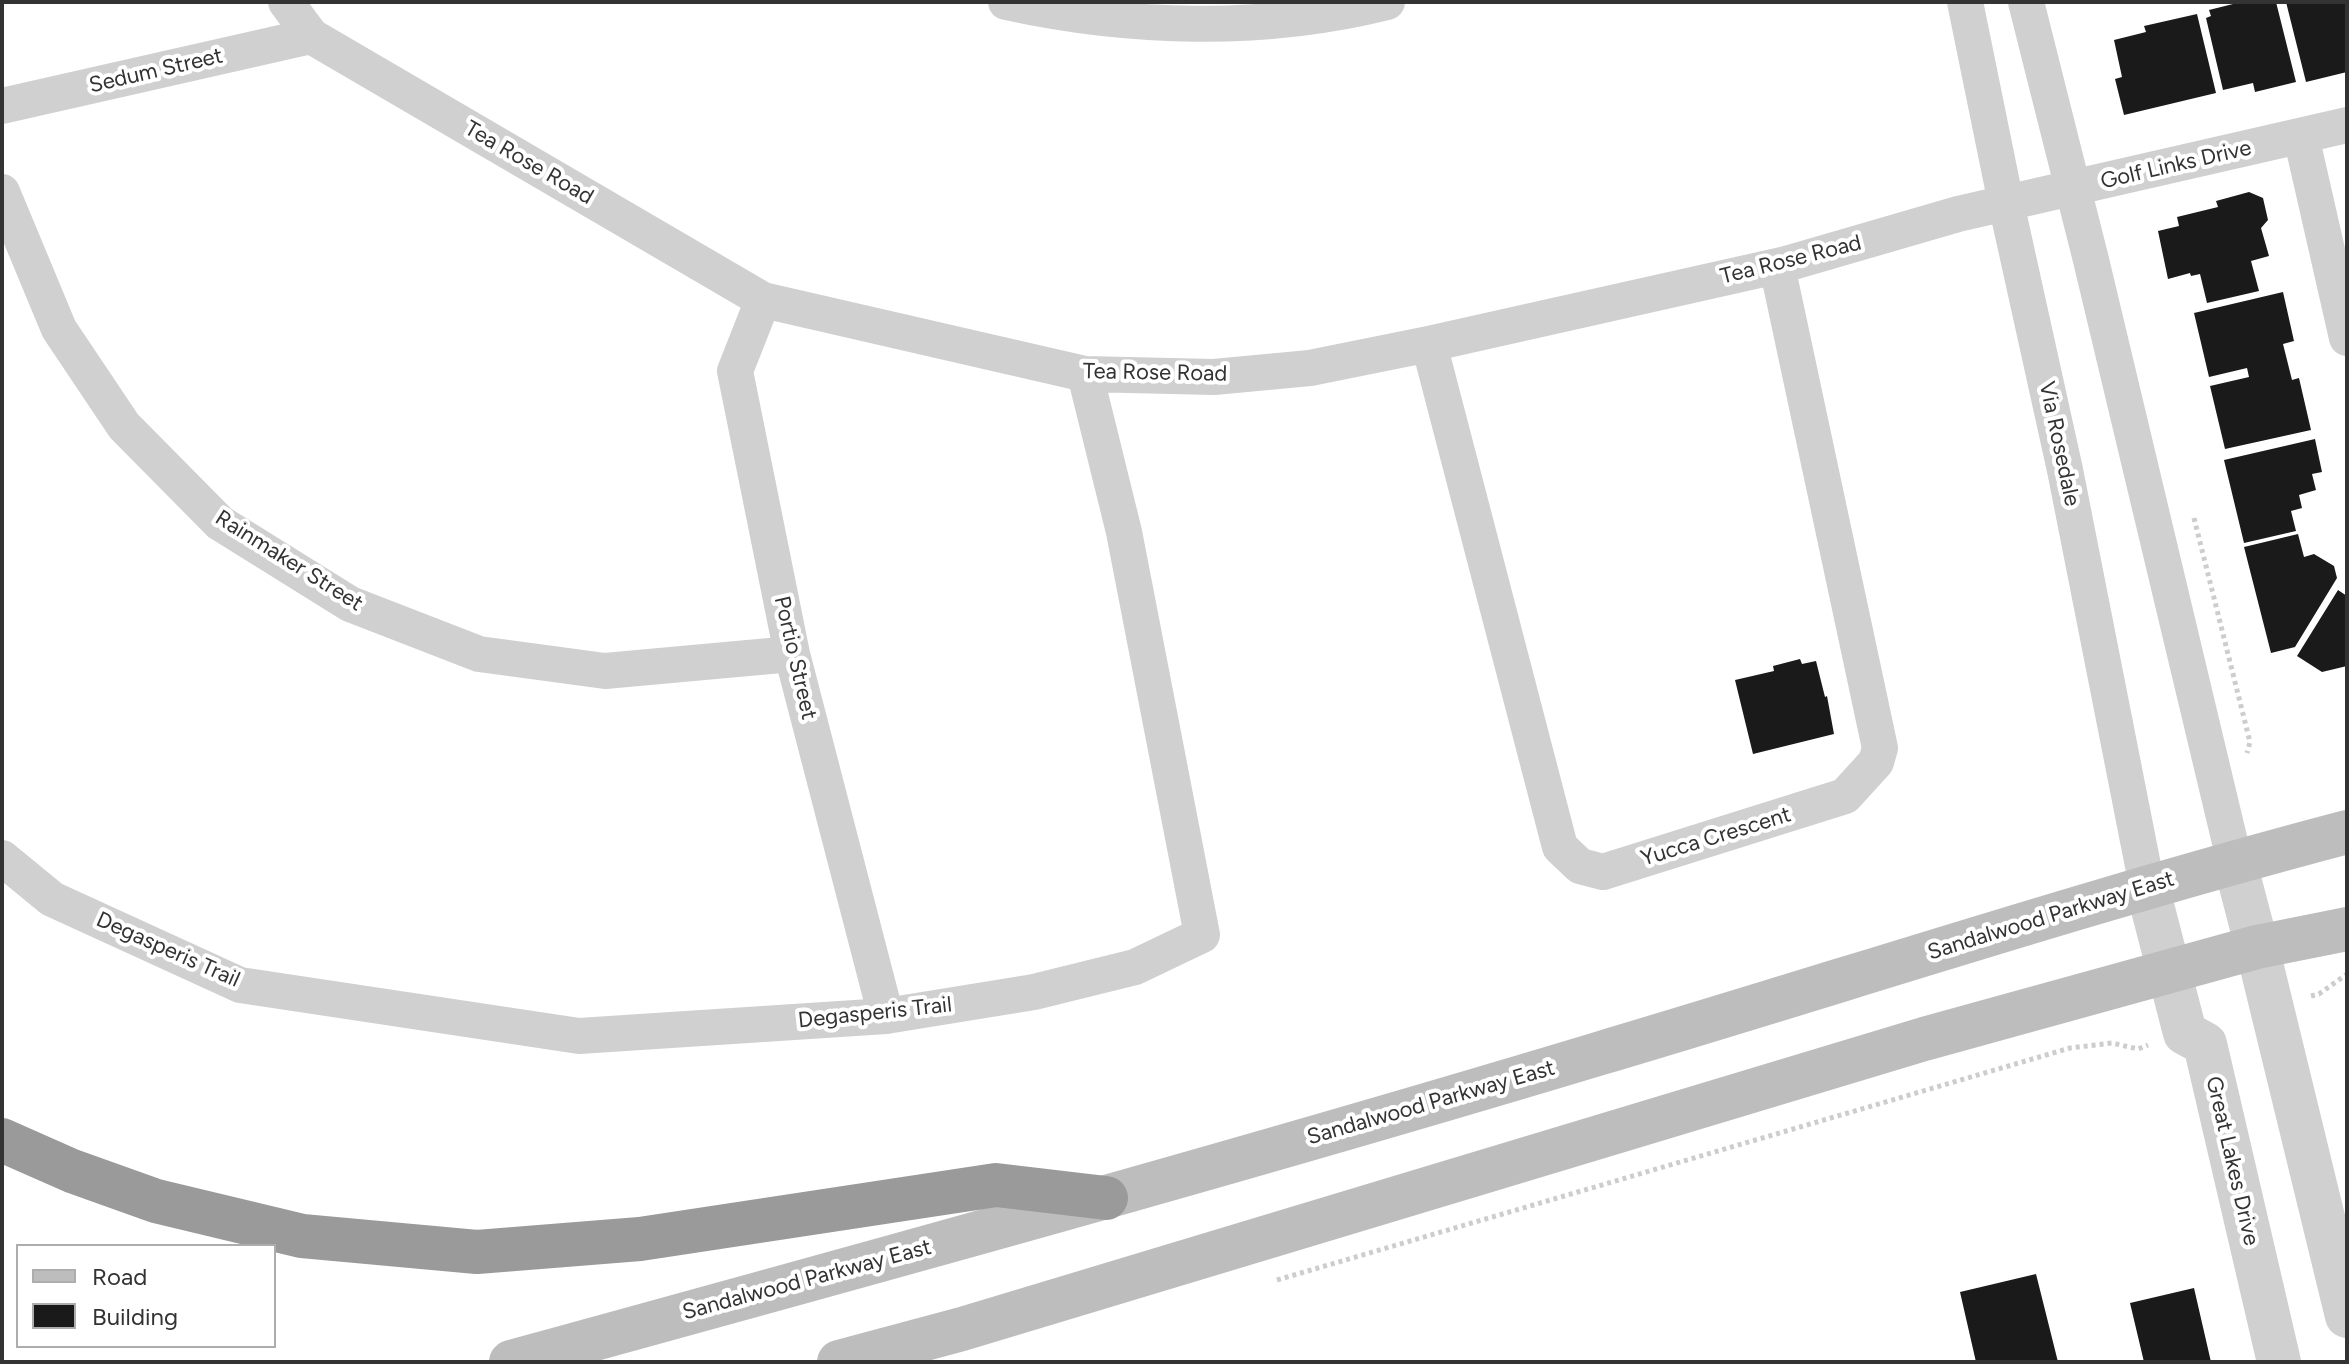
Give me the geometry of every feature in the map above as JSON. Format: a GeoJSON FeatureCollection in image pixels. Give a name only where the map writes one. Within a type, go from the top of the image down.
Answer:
{"type":"FeatureCollection","features":[{"type":"Feature","properties":{"kind":"highway"},"geometry":{"type":"LineString","coordinates":[[2,1140],[72,1171],[156,1201],[302,1236],[477,1252],[640,1239],[996,1185],[1106,1198]]}},
{"type":"Feature","properties":{"kind":"main road","name":"Sandalwood Parkway East"},"geometry":{"type":"LineString","coordinates":[[511,1362],[1106,1198],[1602,1053],[2147,886],[2347,832]]}},
{"type":"Feature","properties":{"kind":"main road"},"geometry":{"type":"LineString","coordinates":[[839,1362],[962,1329],[1924,1039],[2257,947],[2347,929]]}},
{"type":"Feature","properties":{"kind":"street","name":"Tea Rose Road"},"geometry":{"type":"LineString","coordinates":[[286,2],[311,36],[763,300],[1085,374],[1214,377],[1310,368],[1777,266],[2006,203]]}},
{"type":"Feature","properties":{"kind":"street"},"geometry":{"type":"LineString","coordinates":[[1006,2],[1060,14],[1132,20],[1252,23],[1387,2]]}},
{"type":"Feature","properties":{"kind":"street","name":"Via Rosedale"},"geometry":{"type":"LineString","coordinates":[[1965,2],[2065,470],[2147,886]]}},
{"type":"Feature","properties":{"kind":"street"},"geometry":{"type":"LineString","coordinates":[[2026,2],[2347,1316]]}},
{"type":"Feature","properties":{"kind":"street","name":"Sedum Street"},"geometry":{"type":"LineString","coordinates":[[2,106],[311,36]]}},
{"type":"Feature","properties":{"kind":"street","name":"Golf Links Drive"},"geometry":{"type":"LineString","coordinates":[[2006,203],[2347,125]]}},
{"type":"Feature","properties":{"kind":"street"},"geometry":{"type":"LineString","coordinates":[[2301,136],[2347,338]]}},
{"type":"Feature","properties":{"kind":"street","name":"Rainmaker Street"},"geometry":{"type":"LineString","coordinates":[[2,192],[59,329],[124,426],[220,523],[350,604],[479,654],[605,671],[792,654]]}},
{"type":"Feature","properties":{"kind":"street","name":"Yucca Crescent"},"geometry":{"type":"LineString","coordinates":[[1429,344],[1560,847],[1580,866],[1603,872],[1845,796],[1876,762],[1880,748],[1777,266]]}},
{"type":"Feature","properties":{"kind":"street","name":"Portio Street"},"geometry":{"type":"LineString","coordinates":[[763,300],[735,371],[792,654],[886,1016]]}},
{"type":"Feature","properties":{"kind":"street","name":"Degasperis Trail"},"geometry":{"type":"LineString","coordinates":[[2,858],[52,899],[240,985],[579,1036],[886,1016],[1034,992],[1135,967],[1202,935],[1124,532],[1085,374]]}},
{"type":"Feature","properties":{"kind":"street","name":"Great Lakes Drive"},"geometry":{"type":"LineString","coordinates":[[2147,886],[2185,1033],[2205,1044],[2279,1362]]}},
{"type":"Feature","properties":{"kind":"path"},"geometry":{"type":"LineString","coordinates":[[2271,1006],[2319,994],[2347,974]]}},
{"type":"Feature","properties":{"kind":"path"},"geometry":{"type":"LineString","coordinates":[[1264,1284],[2070,1048],[2112,1043],[2138,1049],[2185,1033]]}},
{"type":"Feature","properties":{"kind":"building"},"geometry":{"type":"Polygon","coordinates":[[[2241,2],[2276,2],[2296,82],[2255,92],[2253,83],[2223,90],[2206,18],[2211,16],[2209,10],[2241,2]]]}},
{"type":"Feature","properties":{"kind":"building"},"geometry":{"type":"Polygon","coordinates":[[[2286,2],[2347,2],[2347,72],[2306,82],[2286,2]]]}},
{"type":"Feature","properties":{"kind":"building"},"geometry":{"type":"Polygon","coordinates":[[[2197,14],[2216,93],[2124,115],[2115,79],[2122,77],[2114,40],[2146,32],[2144,26],[2197,14]]]}},
{"type":"Feature","properties":{"kind":"building"},"geometry":{"type":"Polygon","coordinates":[[[2249,192],[2263,198],[2268,220],[2261,228],[2269,256],[2251,261],[2259,291],[2207,303],[2200,274],[2191,276],[2190,273],[2168,279],[2158,231],[2179,226],[2177,217],[2218,207],[2216,201],[2249,192]]]}},
{"type":"Feature","properties":{"kind":"building"},"geometry":{"type":"Polygon","coordinates":[[[2283,292],[2294,341],[2283,344],[2292,380],[2299,378],[2311,430],[2225,449],[2210,386],[2249,377],[2247,368],[2209,377],[2194,313],[2283,292]]]}},
{"type":"Feature","properties":{"kind":"building"},"geometry":{"type":"Polygon","coordinates":[[[2315,439],[2322,472],[2312,474],[2316,490],[2299,495],[2302,508],[2291,511],[2296,531],[2244,543],[2224,460],[2315,439]]]}},
{"type":"Feature","properties":{"kind":"building"},"geometry":{"type":"Polygon","coordinates":[[[2298,534],[2304,557],[2314,554],[2334,566],[2337,578],[2295,647],[2271,653],[2244,547],[2298,534]]]}},
{"type":"Feature","properties":{"kind":"building"},"geometry":{"type":"Polygon","coordinates":[[[2338,590],[2347,596],[2347,666],[2322,672],[2297,656],[2338,590]]]}},
{"type":"Feature","properties":{"kind":"building"},"geometry":{"type":"Polygon","coordinates":[[[1800,659],[1802,664],[1816,661],[1834,734],[1753,754],[1735,680],[1774,671],[1773,666],[1800,659]]]}},
{"type":"Feature","properties":{"kind":"building"},"geometry":{"type":"Polygon","coordinates":[[[2036,1274],[2058,1362],[1976,1362],[1960,1292],[2036,1274]]]}},
{"type":"Feature","properties":{"kind":"building"},"geometry":{"type":"Polygon","coordinates":[[[2194,1288],[2211,1362],[2144,1362],[2130,1303],[2194,1288]]]}}]}
